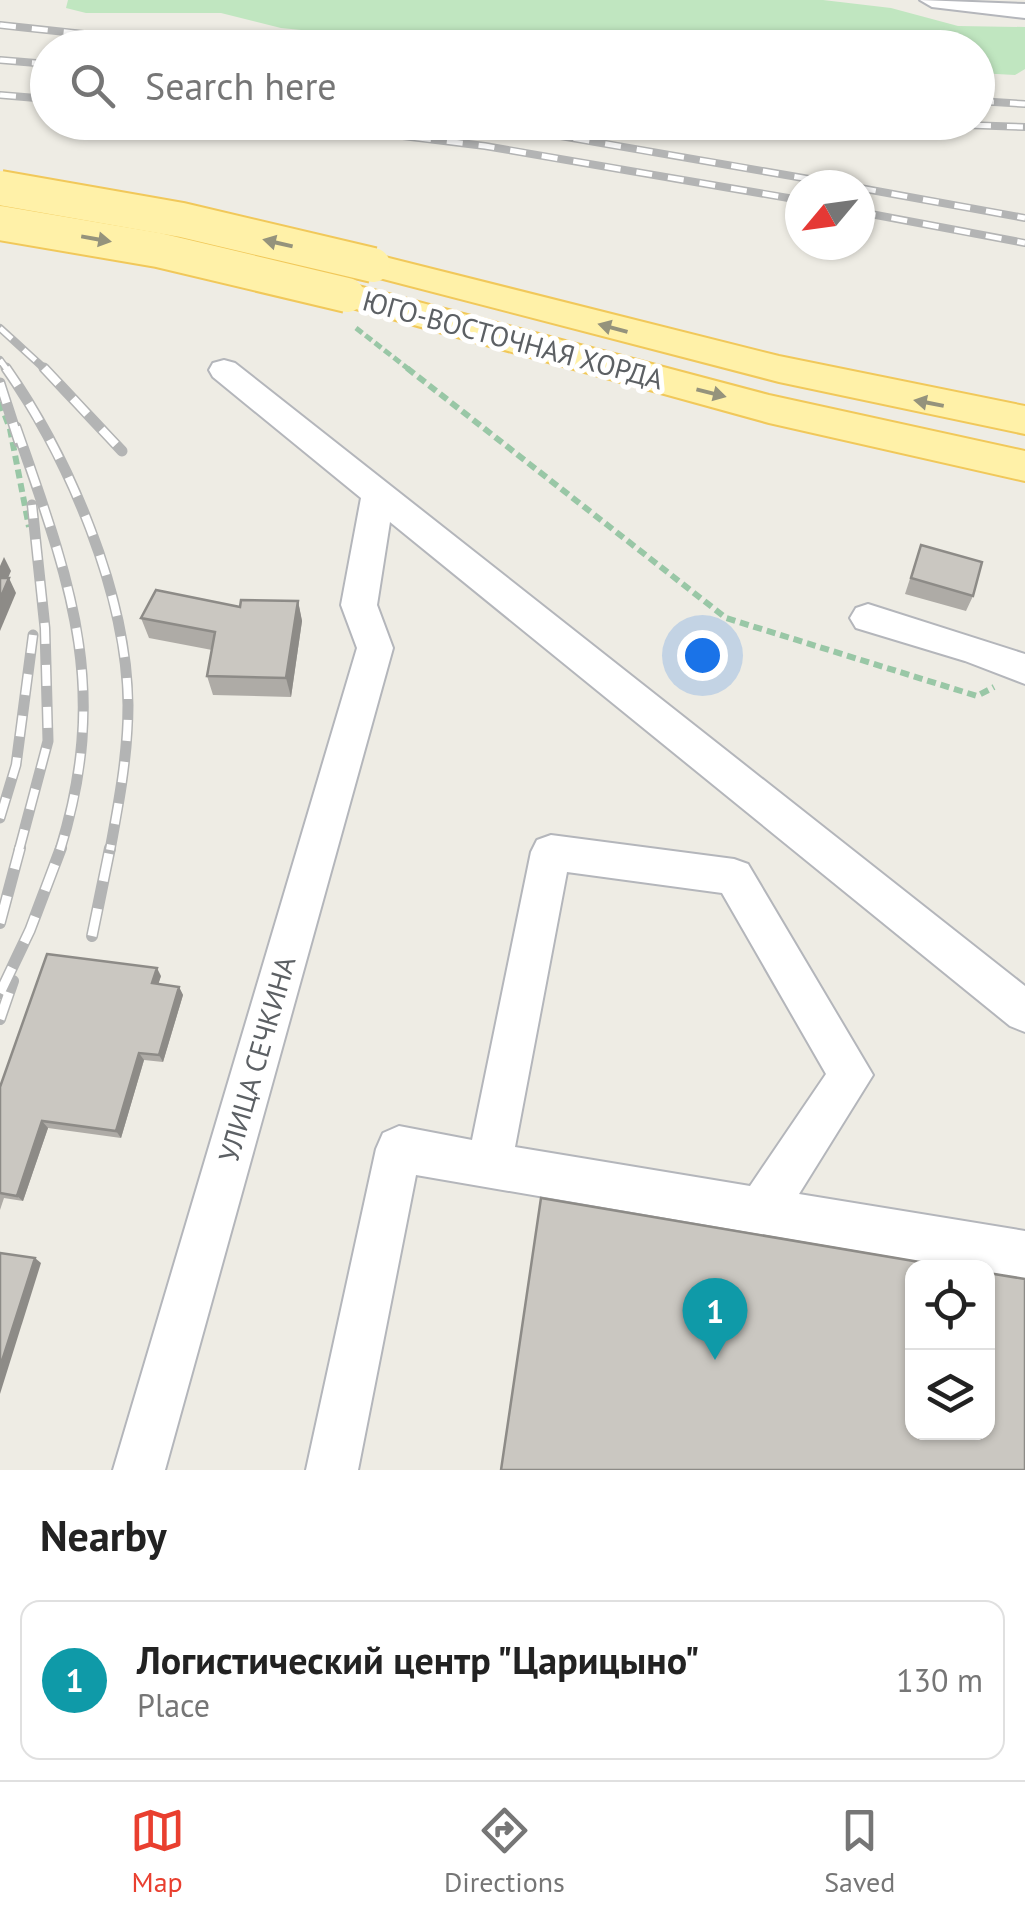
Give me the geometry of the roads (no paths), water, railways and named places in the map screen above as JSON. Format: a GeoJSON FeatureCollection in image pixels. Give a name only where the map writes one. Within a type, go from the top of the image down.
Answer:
{"type":"FeatureCollection","features":[{"type":"Feature","properties":{"kind":"main road","name":"ЮГО-ВОСТОЧНАЯ ХОРДА"},"geometry":{"type":"LineString","coordinates":[[0,188],[182,220],[373,264],[680,346],[920,402],[1025,420]]}},
{"type":"Feature","properties":{"kind":"main road","name":"ЮГО-ВОСТОЧНАЯ ХОРДА"},"geometry":{"type":"LineString","coordinates":[[0,222],[158,250],[351,311],[678,385],[914,444],[1025,466]]}},
{"type":"Feature","properties":{"kind":"street"},"geometry":{"type":"LineString","coordinates":[[932,0],[1025,11]]}},
{"type":"Feature","properties":{"kind":"street"},"geometry":{"type":"LineString","coordinates":[[224,370],[1025,1012]]}},
{"type":"Feature","properties":{"kind":"street","name":"УЛИЦА СЕЧКИНА"},"geometry":{"type":"LineString","coordinates":[[139,1470],[375,648],[359,605],[378,497]]}},
{"type":"Feature","properties":{"kind":"street"},"geometry":{"type":"LineString","coordinates":[[868,618],[974,649],[1017,674]]}},
{"type":"Feature","properties":{"kind":"street"},"geometry":{"type":"LineString","coordinates":[[489,1166],[551,852],[734,877],[851,1075],[760,1211]]}},
{"type":"Feature","properties":{"kind":"street"},"geometry":{"type":"LineString","coordinates":[[332,1470],[399,1149],[1025,1254]]}},
{"type":"Feature","properties":{"kind":"railway"},"geometry":{"type":"LineString","coordinates":[[0,25],[47,30]]}},
{"type":"Feature","properties":{"kind":"railway"},"geometry":{"type":"LineString","coordinates":[[0,60],[30,62]]}},
{"type":"Feature","properties":{"kind":"railway"},"geometry":{"type":"LineString","coordinates":[[0,95],[30,98]]}},
{"type":"Feature","properties":{"kind":"railway"},"geometry":{"type":"LineString","coordinates":[[995,102],[1025,104]]}},
{"type":"Feature","properties":{"kind":"railway"},"geometry":{"type":"LineString","coordinates":[[995,126],[1025,127]]}},
{"type":"Feature","properties":{"kind":"railway"},"geometry":{"type":"LineString","coordinates":[[436,140],[785,197]]}},
{"type":"Feature","properties":{"kind":"railway"},"geometry":{"type":"LineString","coordinates":[[583,140],[785,175]]}},
{"type":"Feature","properties":{"kind":"railway"},"geometry":{"type":"LineString","coordinates":[[875,191],[1025,218]]}},
{"type":"Feature","properties":{"kind":"railway"},"geometry":{"type":"LineString","coordinates":[[875,215],[1025,243]]}},
{"type":"Feature","properties":{"kind":"railway"},"geometry":{"type":"LineString","coordinates":[[0,328],[46,370]]}},
{"type":"Feature","properties":{"kind":"railway"},"geometry":{"type":"LineString","coordinates":[[0,360],[7,370]]}},
{"type":"Feature","properties":{"kind":"railway"},"geometry":{"type":"LineString","coordinates":[[7,370],[52,443],[72,485],[106,573],[117,618],[125,662],[128,723],[110,850]]}},
{"type":"Feature","properties":{"kind":"railway"},"geometry":{"type":"LineString","coordinates":[[46,370],[122,451]]}},
{"type":"Feature","properties":{"kind":"railway"},"geometry":{"type":"LineString","coordinates":[[0,383],[19,442]]}},
{"type":"Feature","properties":{"kind":"railway"},"geometry":{"type":"LineString","coordinates":[[16,427],[67,586],[83,685],[75,791],[60,850]]}},
{"type":"Feature","properties":{"kind":"railway"},"geometry":{"type":"LineString","coordinates":[[19,850],[48,741],[45,628],[32,505]]}},
{"type":"Feature","properties":{"kind":"railway"},"geometry":{"type":"LineString","coordinates":[[0,818],[16,765],[33,635]]}},
{"type":"Feature","properties":{"kind":"railway"},"geometry":{"type":"LineString","coordinates":[[0,923],[20,848]]}},
{"type":"Feature","properties":{"kind":"railway"},"geometry":{"type":"LineString","coordinates":[[0,993],[30,930],[61,848]]}},
{"type":"Feature","properties":{"kind":"railway"},"geometry":{"type":"LineString","coordinates":[[92,936],[110,848]]}},
{"type":"Feature","properties":{"kind":"railway"},"geometry":{"type":"LineString","coordinates":[[0,1019],[13,981]]}},
{"type":"Feature","properties":{"kind":"place","name":"Логистический центр \"Царицыно\""},"geometry":{"type":"Point","coordinates":[715,1360]}}]}
